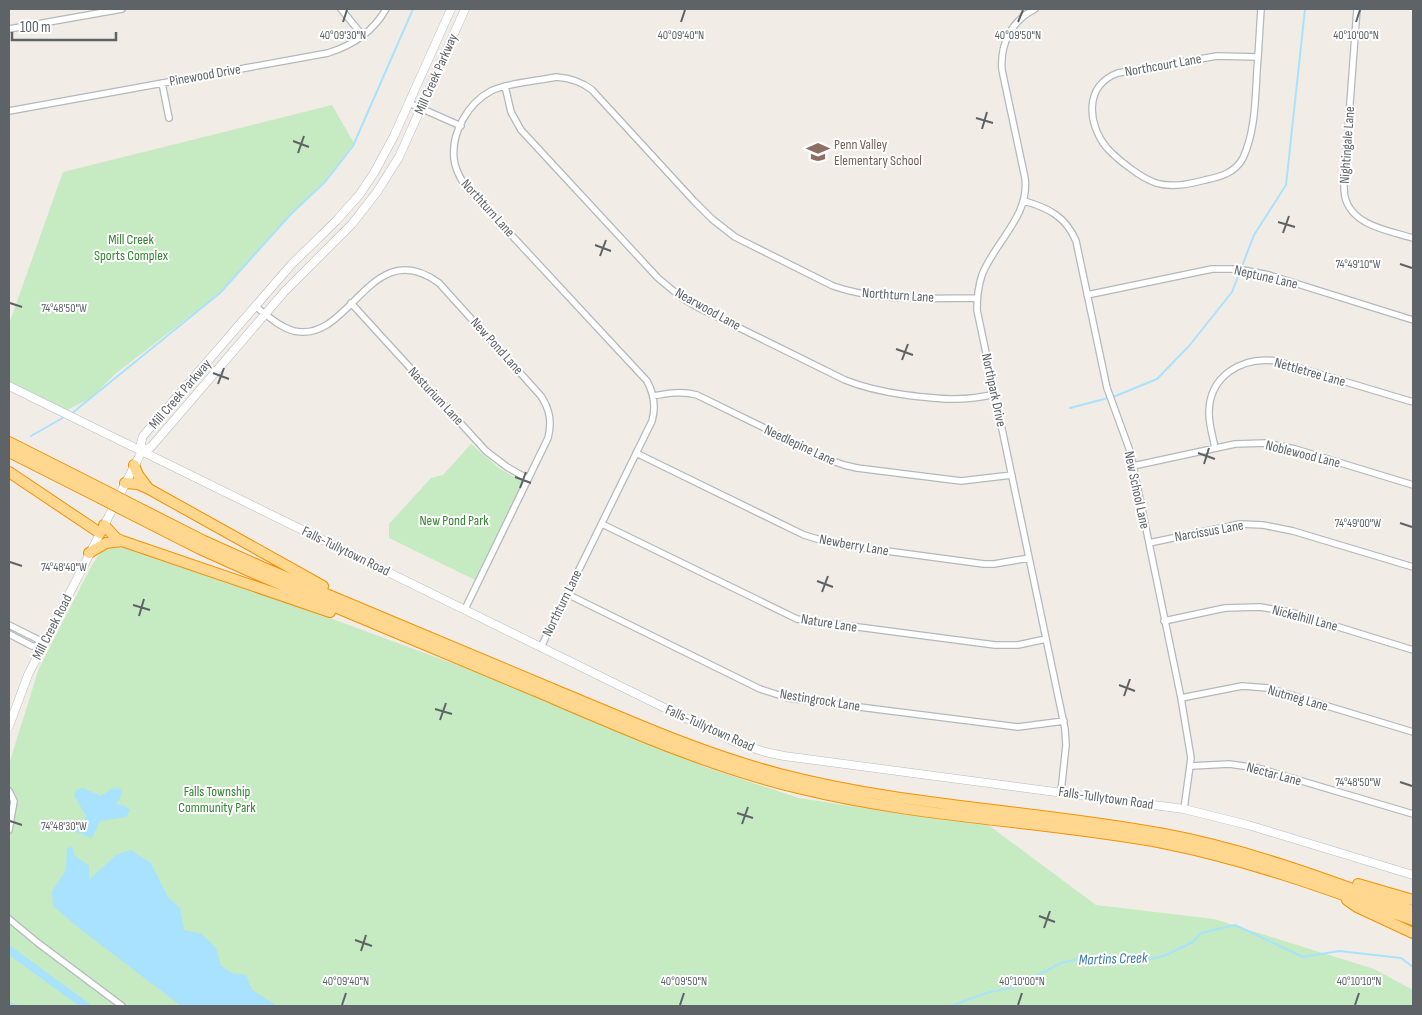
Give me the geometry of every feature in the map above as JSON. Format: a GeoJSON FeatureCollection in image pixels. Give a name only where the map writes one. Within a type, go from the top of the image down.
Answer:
{"type":"FeatureCollection","features":[{"type":"Feature","properties":{"kind":"highway"},"geometry":{"type":"LineString","coordinates":[[9,442],[102,494],[244,569],[658,743],[706,761],[770,781],[827,795],[877,804],[1162,843],[1236,860],[1333,891],[1413,920]]}},
{"type":"Feature","properties":{"kind":"highway"},"geometry":{"type":"LineString","coordinates":[[9,452],[102,494]]}},
{"type":"Feature","properties":{"kind":"highway"},"geometry":{"type":"LineString","coordinates":[[134,465],[141,480],[149,489]]}},
{"type":"Feature","properties":{"kind":"highway"},"geometry":{"type":"LineString","coordinates":[[9,472],[122,541],[416,641]]}},
{"type":"Feature","properties":{"kind":"highway"},"geometry":{"type":"LineString","coordinates":[[125,483],[149,489],[372,613]]}},
{"type":"Feature","properties":{"kind":"highway"},"geometry":{"type":"LineString","coordinates":[[131,509],[233,554],[661,734],[764,770],[829,786],[878,795],[1164,834],[1231,849],[1413,900]]}},
{"type":"Feature","properties":{"kind":"highway"},"geometry":{"type":"LineString","coordinates":[[89,554],[106,543],[122,541]]}},
{"type":"Feature","properties":{"kind":"highway"},"geometry":{"type":"LineString","coordinates":[[1287,866],[1413,911]]}},
{"type":"Feature","properties":{"kind":"highway"},"geometry":{"type":"LineString","coordinates":[[1333,891],[1357,907],[1413,933]]}},
{"type":"Feature","properties":{"kind":"main road","name":"Mill Creek Parkway"},"geometry":{"type":"LineString","coordinates":[[450,9],[386,154],[360,194],[336,221],[291,265],[143,436],[141,442],[142,451],[151,447],[265,314],[365,209],[395,163],[465,9]]}},
{"type":"Feature","properties":{"kind":"main road","name":"Falls-Tullytown Road"},"geometry":{"type":"LineString","coordinates":[[9,386],[735,742],[765,752],[1184,809],[1223,818],[1413,875]]}},
{"type":"Feature","properties":{"kind":"main road","name":"Mill Creek Road"},"geometry":{"type":"LineString","coordinates":[[9,726],[23,686],[42,646],[142,451]]}},
{"type":"Feature","properties":{"kind":"street"},"geometry":{"type":"LineString","coordinates":[[9,29],[122,9]]}},
{"type":"Feature","properties":{"kind":"street"},"geometry":{"type":"LineString","coordinates":[[342,9],[363,36]]}},
{"type":"Feature","properties":{"kind":"street","name":"Pinewood Drive"},"geometry":{"type":"LineString","coordinates":[[9,111],[328,52],[350,44],[363,36],[378,21],[386,9]]}},
{"type":"Feature","properties":{"kind":"street","name":"Northpark Drive"},"geometry":{"type":"LineString","coordinates":[[1035,9],[1025,14],[1012,27],[1004,43],[1001,61],[1025,178],[1024,201],[982,274],[977,298],[977,310],[1064,721],[1066,744],[1061,792]]}},
{"type":"Feature","properties":{"kind":"street","name":"Northcourt Lane"},"geometry":{"type":"LineString","coordinates":[[1258,57],[1216,56],[1167,63],[1106,78],[1097,88],[1092,101],[1093,117],[1101,139],[1108,149],[1138,174],[1157,183],[1169,185],[1194,183],[1221,177],[1229,173],[1240,162],[1248,142],[1252,121],[1258,57],[1261,9]]}},
{"type":"Feature","properties":{"kind":"street","name":"Nightingale Lane"},"geometry":{"type":"LineString","coordinates":[[1357,9],[1354,29],[1345,196],[1350,209],[1364,221],[1413,238]]}},
{"type":"Feature","properties":{"kind":"street","name":"Northturn Lane"},"geometry":{"type":"LineString","coordinates":[[540,647],[653,419],[655,409],[654,396],[646,381],[464,184],[458,175],[454,160],[455,144],[468,111],[478,100],[491,91],[505,86],[556,77],[572,79],[586,86],[694,201],[723,228],[735,236],[833,286],[872,296],[977,298]]}},
{"type":"Feature","properties":{"kind":"street"},"geometry":{"type":"LineString","coordinates":[[162,83],[169,118]]}},
{"type":"Feature","properties":{"kind":"street","name":"Nearwood Lane"},"geometry":{"type":"LineString","coordinates":[[505,86],[511,112],[521,130],[658,278],[682,298],[845,380],[866,388],[943,400],[978,398],[995,394]]}},
{"type":"Feature","properties":{"kind":"street"},"geometry":{"type":"LineString","coordinates":[[409,103],[461,126]]}},
{"type":"Feature","properties":{"kind":"street","name":"New School Lane"},"geometry":{"type":"LineString","coordinates":[[1024,201],[1045,207],[1053,212],[1067,225],[1076,242],[1107,388],[1126,438],[1133,466],[1181,698],[1191,766],[1184,809]]}},
{"type":"Feature","properties":{"kind":"street","name":"Neptune Lane"},"geometry":{"type":"LineString","coordinates":[[1087,295],[1212,269],[1238,268],[1268,275],[1413,320]]}},
{"type":"Feature","properties":{"kind":"street","name":"New Pond Lane"},"geometry":{"type":"LineString","coordinates":[[255,306],[285,328],[293,331],[310,331],[329,323],[375,281],[391,273],[402,271],[416,272],[430,277],[439,284],[535,389],[546,404],[550,419],[548,438],[466,609]]}},
{"type":"Feature","properties":{"kind":"street","name":"Nasturium Lane"},"geometry":{"type":"LineString","coordinates":[[351,303],[486,451],[507,467],[528,479]]}},
{"type":"Feature","properties":{"kind":"street","name":"Nettletree Lane"},"geometry":{"type":"LineString","coordinates":[[1215,448],[1209,413],[1215,389],[1231,370],[1247,362],[1265,359],[1284,363],[1413,402]]}},
{"type":"Feature","properties":{"kind":"street","name":"Needlepine Lane"},"geometry":{"type":"LineString","coordinates":[[654,396],[675,392],[697,395],[830,460],[858,468],[961,481],[1012,475]]}},
{"type":"Feature","properties":{"kind":"street","name":"Noblewood Lane"},"geometry":{"type":"LineString","coordinates":[[1133,466],[1215,448],[1253,443],[1281,446],[1413,485]]}},
{"type":"Feature","properties":{"kind":"street","name":"Newberry Lane"},"geometry":{"type":"LineString","coordinates":[[636,453],[804,535],[819,540],[834,544],[984,564],[1029,558]]}},
{"type":"Feature","properties":{"kind":"street","name":"Nature Lane"},"geometry":{"type":"LineString","coordinates":[[602,524],[797,618],[995,646],[1018,645],[1046,639]]}},
{"type":"Feature","properties":{"kind":"street","name":"Narcissus Lane"},"geometry":{"type":"LineString","coordinates":[[1148,543],[1240,524],[1263,525],[1293,531],[1413,567]]}},
{"type":"Feature","properties":{"kind":"street","name":"Nestingrock Lane"},"geometry":{"type":"LineString","coordinates":[[566,594],[760,689],[788,698],[1018,727],[1064,721]]}},
{"type":"Feature","properties":{"kind":"street","name":"Nickelhill Lane"},"geometry":{"type":"LineString","coordinates":[[1164,620],[1225,608],[1244,606],[1269,608],[1290,612],[1413,650]]}},
{"type":"Feature","properties":{"kind":"street"},"geometry":{"type":"LineString","coordinates":[[9,625],[37,639],[42,646]]}},
{"type":"Feature","properties":{"kind":"street"},"geometry":{"type":"LineString","coordinates":[[9,634],[32,646],[42,646]]}},
{"type":"Feature","properties":{"kind":"street","name":"Nutmeg Lane"},"geometry":{"type":"LineString","coordinates":[[1181,698],[1242,686],[1268,688],[1413,732]]}},
{"type":"Feature","properties":{"kind":"street","name":"Nectar Lane"},"geometry":{"type":"LineString","coordinates":[[1191,766],[1229,764],[1258,768],[1413,814]]}},
{"type":"Feature","properties":{"kind":"street"},"geometry":{"type":"LineString","coordinates":[[9,791],[14,801],[9,830]]}},
{"type":"Feature","properties":{"kind":"street"},"geometry":{"type":"LineString","coordinates":[[9,919],[122,1006]]}},
{"type":"Feature","properties":{"kind":"green space","name":"Mill Creek Sports Complex"},"geometry":{"type":"Polygon","coordinates":[[[332,105],[354,143],[325,182],[294,211],[220,293],[115,374],[91,398],[67,410],[9,382],[9,324],[63,172],[332,105]]]}},
{"type":"Feature","properties":{"kind":"green space","name":"New Pond Park"},"geometry":{"type":"Polygon","coordinates":[[[471,444],[499,468],[521,481],[521,485],[475,580],[389,538],[389,524],[431,478],[443,475],[471,444]]]}},
{"type":"Feature","properties":{"kind":"green space","name":"Falls Township Community Park"},"geometry":{"type":"Polygon","coordinates":[[[123,546],[273,597],[476,672],[708,768],[799,798],[895,813],[987,824],[1096,905],[1214,919],[1374,969],[1413,990],[1413,1006],[9,1006],[9,764],[39,668],[93,563],[103,550],[123,546]]]}},
{"type":"Feature","properties":{"kind":"water"},"geometry":{"type":"Polygon","coordinates":[[[83,788],[101,796],[113,788],[122,789],[120,799],[116,804],[125,806],[130,810],[126,817],[100,821],[92,838],[74,831],[75,826],[83,823],[86,816],[74,795],[76,790],[83,788]]]}},
{"type":"Feature","properties":{"kind":"water"},"geometry":{"type":"Polygon","coordinates":[[[73,847],[74,855],[89,866],[89,880],[116,855],[131,850],[151,863],[168,897],[180,908],[184,930],[202,934],[216,948],[221,966],[232,973],[246,975],[252,990],[276,1006],[181,1006],[80,929],[53,906],[52,891],[66,870],[67,848],[73,847]]]}},
{"type":"Feature","properties":{"kind":"waterway"},"geometry":{"type":"LineString","coordinates":[[71,414],[220,293],[291,214],[325,182],[353,146],[413,9]]}},
{"type":"Feature","properties":{"kind":"waterway"},"geometry":{"type":"LineString","coordinates":[[1113,397],[1157,379],[1189,346],[1232,292],[1254,235],[1286,185],[1305,9]]}},
{"type":"Feature","properties":{"kind":"waterway"},"geometry":{"type":"LineString","coordinates":[[1070,408],[1108,398]]}},
{"type":"Feature","properties":{"kind":"waterway"},"geometry":{"type":"LineString","coordinates":[[31,436],[66,416]]}},
{"type":"Feature","properties":{"kind":"waterway","name":"Martins Creek"},"geometry":{"type":"LineString","coordinates":[[951,1006],[986,993],[1015,987],[1061,963],[1079,959],[1140,961],[1164,956],[1193,942],[1201,933],[1235,925],[1303,957],[1339,951],[1401,958],[1413,967]]}},
{"type":"Feature","properties":{"kind":"waterway"},"geometry":{"type":"LineString","coordinates":[[9,950],[86,1006]]}},
{"type":"Feature","properties":{"kind":"waterway","name":"Martins Creek"},"geometry":{"type":"LineString","coordinates":[[9,1003],[18,1006]]}},
{"type":"Feature","properties":{"kind":"place","name":"Penn Valley Elementary School"},"geometry":{"type":"Point","coordinates":[818,152]}}]}
